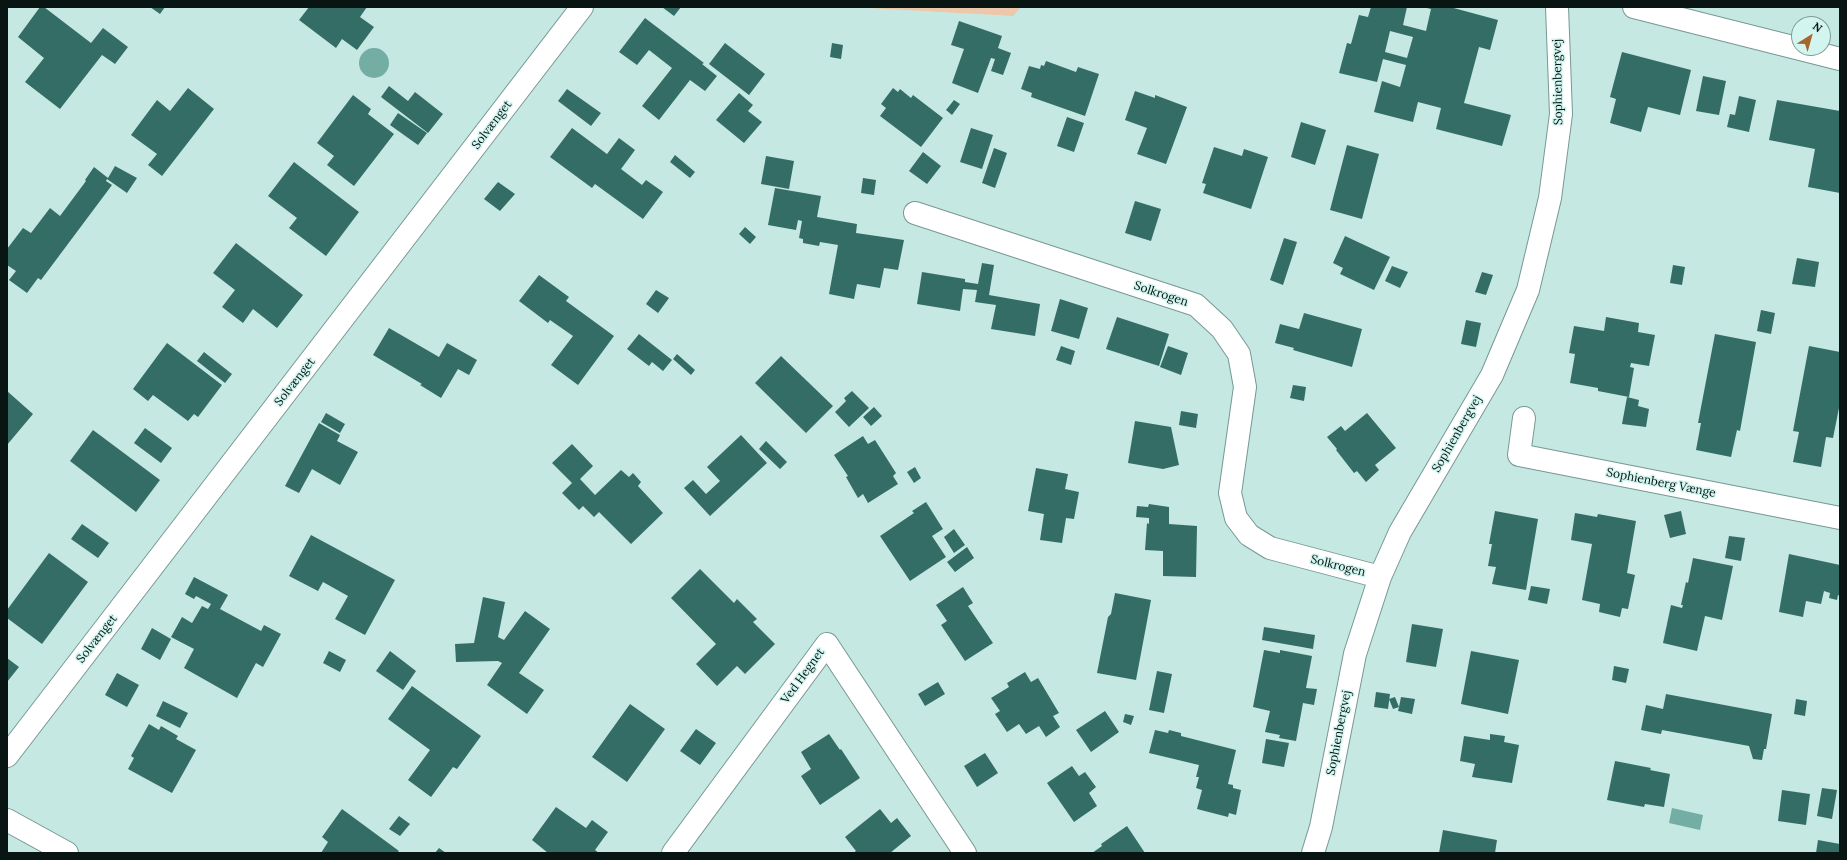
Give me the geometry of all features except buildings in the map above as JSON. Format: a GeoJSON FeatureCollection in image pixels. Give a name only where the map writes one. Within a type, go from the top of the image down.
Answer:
{"type":"FeatureCollection","features":[{"type":"Feature","properties":{"kind":"street","name":"Solvænget"},"geometry":{"type":"LineString","coordinates":[[7,756],[582,7]]}},
{"type":"Feature","properties":{"kind":"street","name":"Sophienbergvej"},"geometry":{"type":"LineString","coordinates":[[1313,853],[1321,828],[1354,654],[1380,577],[1400,532],[1492,375],[1528,290],[1550,198],[1561,114],[1556,7]]}},
{"type":"Feature","properties":{"kind":"street"},"geometry":{"type":"LineString","coordinates":[[1634,7],[1840,59]]}},
{"type":"Feature","properties":{"kind":"street","name":"Solkrogen"},"geometry":{"type":"LineString","coordinates":[[915,213],[1196,305],[1222,329],[1239,354],[1245,387],[1230,493],[1236,518],[1250,535],[1270,548],[1380,577]]}},
{"type":"Feature","properties":{"kind":"street","name":"Sophienberg Vænge"},"geometry":{"type":"LineString","coordinates":[[1524,418],[1519,455],[1840,518]]}},
{"type":"Feature","properties":{"kind":"street","name":"Ved Hegnet"},"geometry":{"type":"LineString","coordinates":[[673,853],[827,644],[965,853]]}},
{"type":"Feature","properties":{"kind":"street"},"geometry":{"type":"LineString","coordinates":[[7,820],[67,853]]}},
{"type":"Feature","properties":{"kind":"shaded area"},"geometry":{"type":"Polygon","coordinates":[[[851,7],[1021,7],[1013,16],[851,7]]]}},
{"type":"Feature","properties":{"kind":"shaded area"},"geometry":{"type":"Polygon","coordinates":[[[374,48],[385,52],[389,63],[385,74],[374,78],[363,74],[359,63],[363,52],[374,48]]]}},
{"type":"Feature","properties":{"kind":"shaded area"},"geometry":{"type":"Polygon","coordinates":[[[1672,808],[1703,815],[1700,830],[1669,823],[1672,808]]]}}]}
